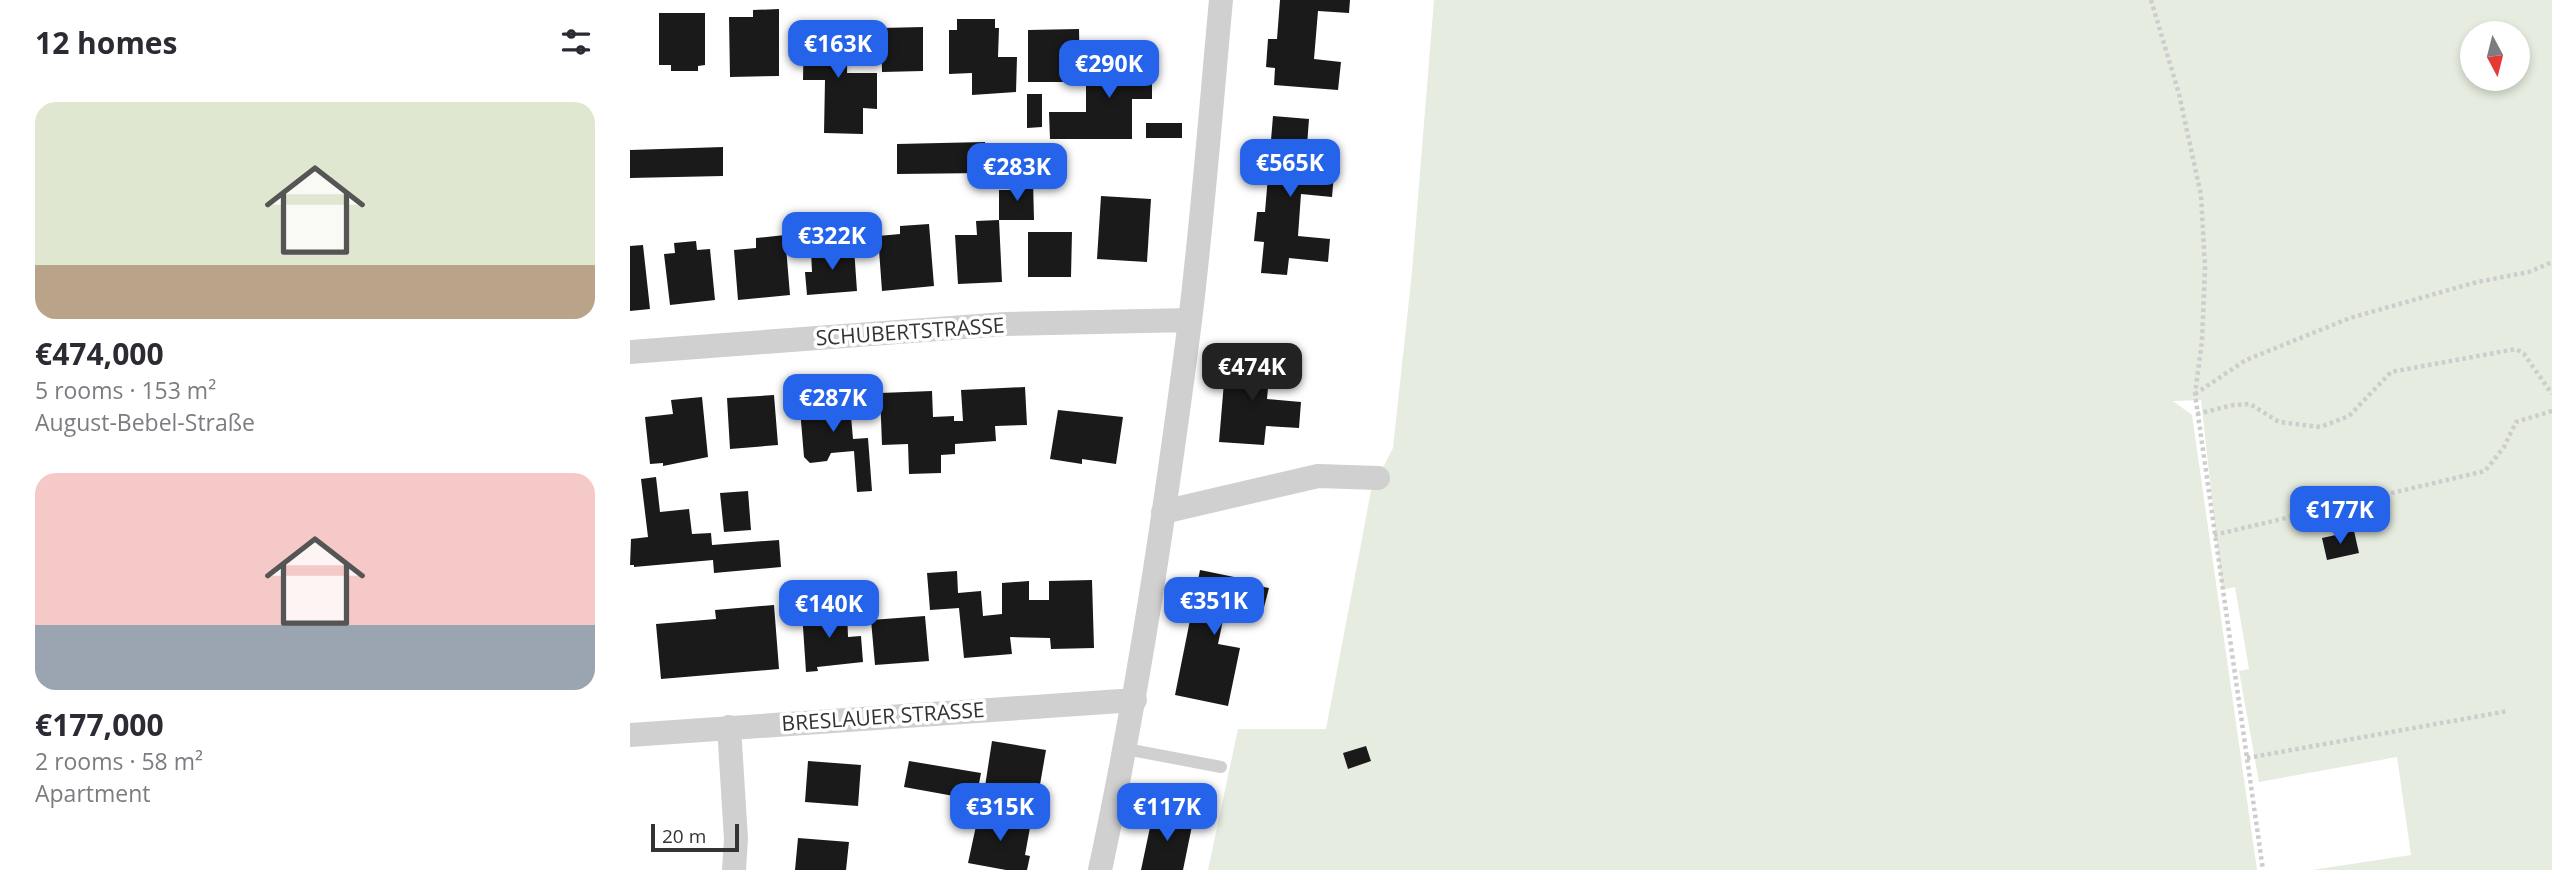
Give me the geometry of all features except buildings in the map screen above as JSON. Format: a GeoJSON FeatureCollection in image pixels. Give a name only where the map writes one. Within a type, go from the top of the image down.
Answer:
{"type":"FeatureCollection","features":[{"type":"Feature","properties":{"kind":"street"},"geometry":{"type":"LineString","coordinates":[[1100,870],[1135,699],[1190,320],[1221,0]]}},
{"type":"Feature","properties":{"kind":"street","name":"SCHUBERTSTRASSE"},"geometry":{"type":"LineString","coordinates":[[630,352],[1006,324],[1190,320]]}},
{"type":"Feature","properties":{"kind":"street"},"geometry":{"type":"LineString","coordinates":[[1163,512],[1318,476],[1378,478]]}},
{"type":"Feature","properties":{"kind":"street","name":"BRESLAUER STRASSE"},"geometry":{"type":"LineString","coordinates":[[630,735],[1135,699]]}},
{"type":"Feature","properties":{"kind":"street"},"geometry":{"type":"LineString","coordinates":[[729,727],[736,839],[734,870]]}},
{"type":"Feature","properties":{"kind":"lane"},"geometry":{"type":"LineString","coordinates":[[1126,749],[1221,767]]}},
{"type":"Feature","properties":{"kind":"path"},"geometry":{"type":"LineString","coordinates":[[2151,0],[2179,94],[2201,195],[2204,292],[2202,341],[2194,394],[2263,870]]}},
{"type":"Feature","properties":{"kind":"path"},"geometry":{"type":"LineString","coordinates":[[2194,394],[2246,360],[2350,318],[2477,282],[2529,272],[2552,262]]}},
{"type":"Feature","properties":{"kind":"path"},"geometry":{"type":"LineString","coordinates":[[2197,414],[2233,405],[2250,404],[2279,422],[2320,427],[2348,416],[2391,372],[2516,349],[2524,354],[2549,386],[2552,394]]}},
{"type":"Feature","properties":{"kind":"path"},"geometry":{"type":"LineString","coordinates":[[2214,535],[2485,471],[2504,447],[2515,422],[2552,411]]}},
{"type":"Feature","properties":{"kind":"path"},"geometry":{"type":"LineString","coordinates":[[2247,758],[2508,711]]}},
{"type":"Feature","properties":{"kind":"shaded area"},"geometry":{"type":"Polygon","coordinates":[[[1434,0],[2552,0],[2552,870],[2312,870],[2411,855],[2397,757],[2259,782],[2239,671],[2249,669],[2235,587],[2222,590],[2201,400],[2173,401],[2192,415],[2257,870],[1208,870],[1238,729],[1326,729],[1371,491],[1393,448],[1412,272],[1434,0]]]}}]}
